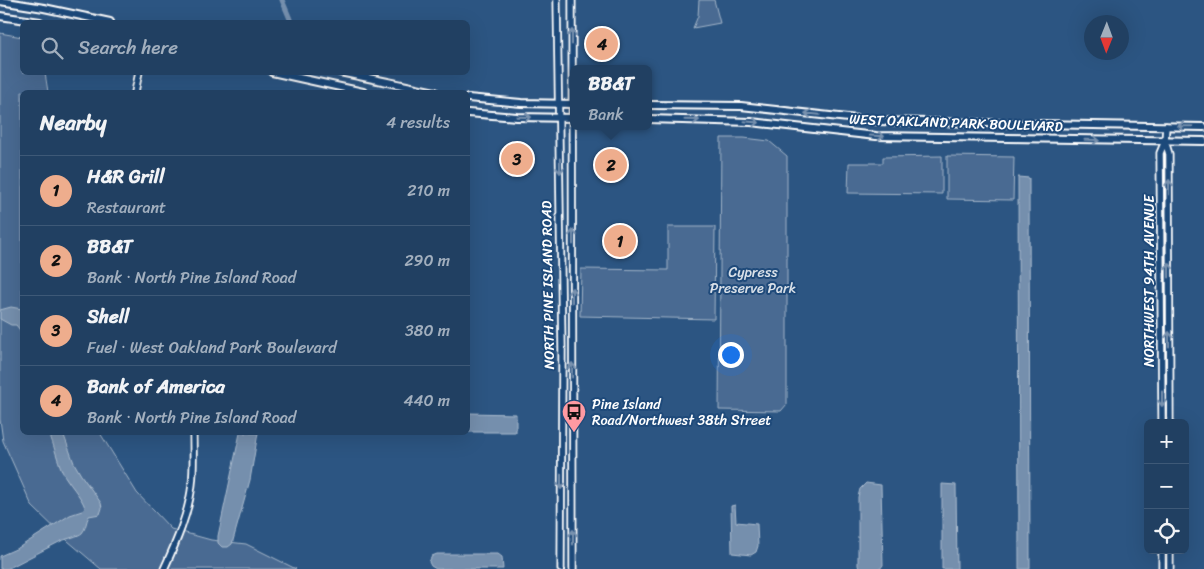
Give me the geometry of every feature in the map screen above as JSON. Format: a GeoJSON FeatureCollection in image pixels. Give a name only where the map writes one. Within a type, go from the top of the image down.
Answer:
{"type":"FeatureCollection","features":[{"type":"Feature","properties":{"kind":"main road","name":"NORTH PINE ISLAND ROAD"},"geometry":{"type":"LineString","coordinates":[[557,0],[562,340],[561,569]]}},
{"type":"Feature","properties":{"kind":"main road","name":"NORTH PINE ISLAND ROAD"},"geometry":{"type":"LineString","coordinates":[[572,0],[573,65]]}},
{"type":"Feature","properties":{"kind":"main road"},"geometry":{"type":"LineString","coordinates":[[0,1],[101,20]]}},
{"type":"Feature","properties":{"kind":"main road"},"geometry":{"type":"LineString","coordinates":[[0,16],[27,20]]}},
{"type":"Feature","properties":{"kind":"main road"},"geometry":{"type":"LineString","coordinates":[[135,90],[138,75]]}},
{"type":"Feature","properties":{"kind":"main road"},"geometry":{"type":"LineString","coordinates":[[286,75],[354,90]]}},
{"type":"Feature","properties":{"kind":"main road"},"geometry":{"type":"LineString","coordinates":[[354,75],[426,90]]}},
{"type":"Feature","properties":{"kind":"main road"},"geometry":{"type":"LineString","coordinates":[[470,98],[570,104]]}},
{"type":"Feature","properties":{"kind":"main road","name":"WEST OAKLAND PARK BOULEVARD"},"geometry":{"type":"LineString","coordinates":[[652,105],[741,106],[875,121],[1204,126]]}},
{"type":"Feature","properties":{"kind":"main road"},"geometry":{"type":"LineString","coordinates":[[470,112],[517,117],[570,118]]}},
{"type":"Feature","properties":{"kind":"main road","name":"WEST OAKLAND PARK BOULEVARD"},"geometry":{"type":"LineString","coordinates":[[652,120],[751,122],[884,136],[1204,141]]}},
{"type":"Feature","properties":{"kind":"main road","name":"NORTHWEST 94TH AVENUE"},"geometry":{"type":"LineString","coordinates":[[1162,419],[1160,153],[1165,141],[1166,126]]}},
{"type":"Feature","properties":{"kind":"main road","name":"NORTH PINE ISLAND ROAD"},"geometry":{"type":"LineString","coordinates":[[573,130],[573,569]]}},
{"type":"Feature","properties":{"kind":"main road","name":"NORTHWEST 94TH AVENUE"},"geometry":{"type":"LineString","coordinates":[[1165,141],[1169,154],[1170,419]]}},
{"type":"Feature","properties":{"kind":"main road"},"geometry":{"type":"LineString","coordinates":[[164,569],[180,531],[190,498],[193,435]]}},
{"type":"Feature","properties":{"kind":"main road"},"geometry":{"type":"LineString","coordinates":[[1162,554],[1162,569]]}},
{"type":"Feature","properties":{"kind":"main road"},"geometry":{"type":"LineString","coordinates":[[1170,554],[1170,569]]}},
{"type":"Feature","properties":{"kind":"green space"},"geometry":{"type":"Polygon","coordinates":[[[699,0],[714,0],[720,23],[693,28],[698,16],[699,0]]]}},
{"type":"Feature","properties":{"kind":"green space"},"geometry":{"type":"Polygon","coordinates":[[[0,33],[20,37],[20,75],[45,75],[48,90],[20,90],[20,435],[101,435],[137,493],[171,529],[211,540],[246,544],[296,569],[101,569],[68,541],[32,506],[3,441],[0,419],[0,33]]]}},
{"type":"Feature","properties":{"kind":"green space","name":"Cypress Preserve Park"},"geometry":{"type":"Polygon","coordinates":[[[721,138],[769,141],[787,156],[787,404],[781,411],[719,410],[721,138]]]}},
{"type":"Feature","properties":{"kind":"green space"},"geometry":{"type":"Polygon","coordinates":[[[942,156],[942,194],[848,193],[849,163],[883,163],[883,157],[942,156]]]}},
{"type":"Feature","properties":{"kind":"green space"},"geometry":{"type":"Polygon","coordinates":[[[947,156],[1014,157],[1013,200],[947,199],[947,156]]]}},
{"type":"Feature","properties":{"kind":"green space"},"geometry":{"type":"Polygon","coordinates":[[[668,227],[715,227],[714,319],[580,316],[581,269],[668,270],[668,227]]]}},
{"type":"Feature","properties":{"kind":"shaded area"},"geometry":{"type":"Polygon","coordinates":[[[1018,177],[1029,178],[1030,569],[1019,569],[1018,177]]]}},
{"type":"Feature","properties":{"kind":"shaded area"},"geometry":{"type":"Polygon","coordinates":[[[11,307],[20,309],[20,330],[16,325],[11,325],[0,319],[0,310],[11,307]]]}},
{"type":"Feature","properties":{"kind":"shaded area"},"geometry":{"type":"Polygon","coordinates":[[[470,413],[516,414],[516,432],[470,432],[470,413]]]}},
{"type":"Feature","properties":{"kind":"shaded area"},"geometry":{"type":"Polygon","coordinates":[[[50,435],[64,435],[74,463],[101,503],[100,514],[89,516],[82,533],[61,541],[7,569],[0,569],[0,556],[18,548],[70,515],[85,508],[62,471],[50,435]]]}},
{"type":"Feature","properties":{"kind":"shaded area"},"geometry":{"type":"Polygon","coordinates":[[[240,435],[258,435],[250,480],[232,544],[228,547],[222,547],[218,543],[240,435]]]}},
{"type":"Feature","properties":{"kind":"shaded area"},"geometry":{"type":"Polygon","coordinates":[[[866,483],[881,485],[883,565],[880,569],[859,569],[858,565],[858,497],[860,489],[866,483]]]}},
{"type":"Feature","properties":{"kind":"shaded area"},"geometry":{"type":"Polygon","coordinates":[[[942,484],[956,485],[957,569],[942,569],[942,484]]]}},
{"type":"Feature","properties":{"kind":"shaded area"},"geometry":{"type":"Polygon","coordinates":[[[735,505],[736,522],[757,524],[758,546],[756,552],[751,555],[732,553],[731,506],[735,505]]]}},
{"type":"Feature","properties":{"kind":"shaded area"},"geometry":{"type":"Polygon","coordinates":[[[437,554],[498,554],[502,557],[503,569],[436,569],[429,562],[432,556],[437,554]]]}},
{"type":"Feature","properties":{"kind":"waterway"},"geometry":{"type":"LineString","coordinates":[[282,0],[290,20]]}},
{"type":"Feature","properties":{"kind":"place","name":"Bank of America"},"geometry":{"type":"Point","coordinates":[602,44]}},
{"type":"Feature","properties":{"kind":"place","name":"Shell"},"geometry":{"type":"Point","coordinates":[517,159]}},
{"type":"Feature","properties":{"kind":"place","name":"BB&T"},"geometry":{"type":"Point","coordinates":[611,165]}},
{"type":"Feature","properties":{"kind":"place","name":"H&R Grill"},"geometry":{"type":"Point","coordinates":[620,241]}},
{"type":"Feature","properties":{"kind":"place","name":"Pine Island Road/Northwest 38th Street"},"geometry":{"type":"Point","coordinates":[574,433]}}]}
